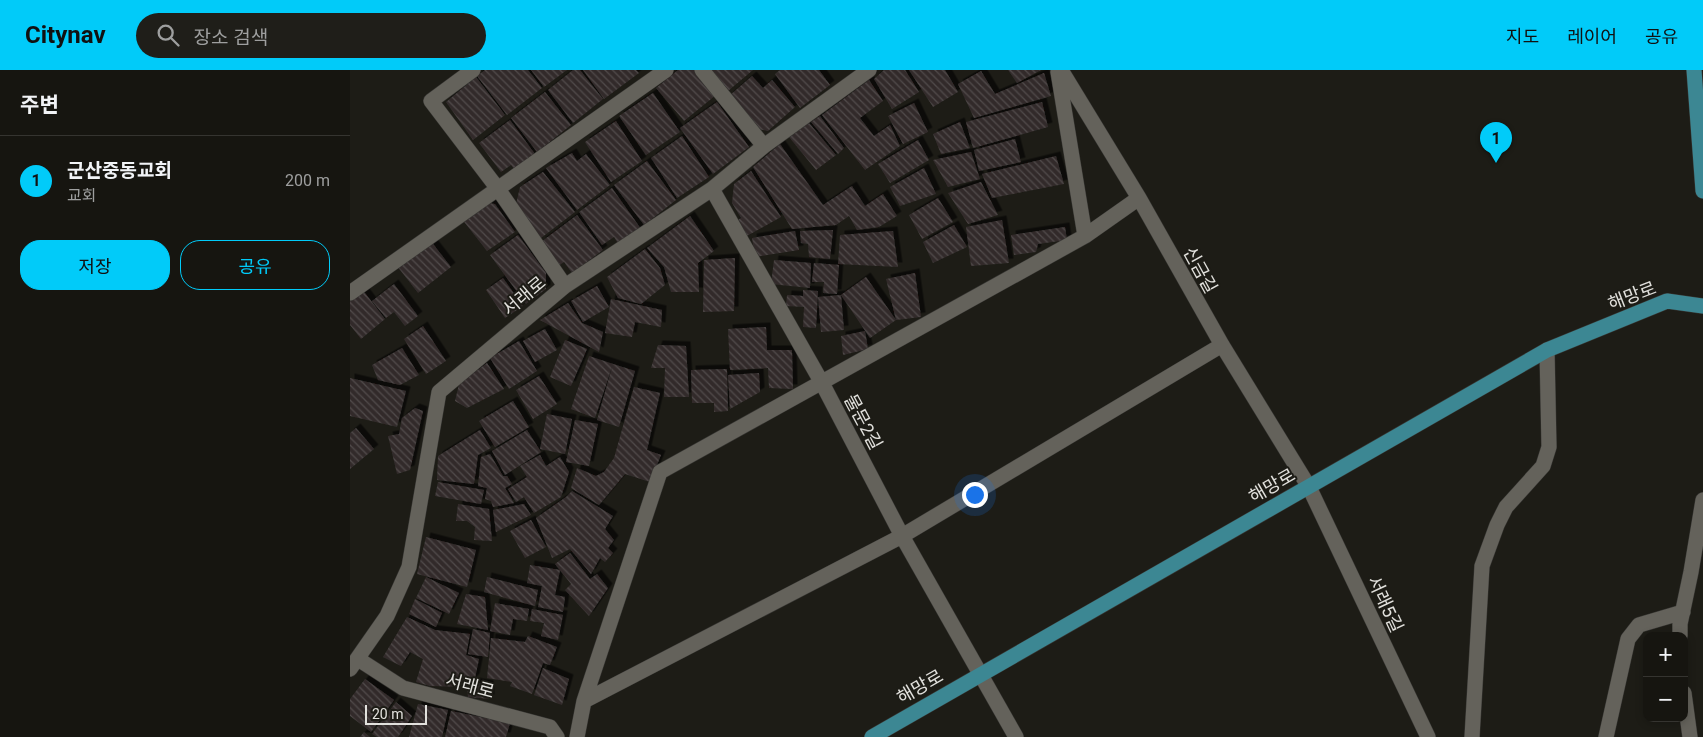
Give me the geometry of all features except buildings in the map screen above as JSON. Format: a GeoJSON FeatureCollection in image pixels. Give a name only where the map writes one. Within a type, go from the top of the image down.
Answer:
{"type":"FeatureCollection","features":[{"type":"Feature","properties":{"kind":"main road"},"geometry":{"type":"LineString","coordinates":[[1694,70],[1703,190]]}},
{"type":"Feature","properties":{"kind":"main road","name":"해망로"},"geometry":{"type":"LineString","coordinates":[[872,737],[1546,350],[1667,301],[1703,306]]}},
{"type":"Feature","properties":{"kind":"street"},"geometry":{"type":"LineString","coordinates":[[473,70],[431,101],[498,189],[565,286]]}},
{"type":"Feature","properties":{"kind":"street"},"geometry":{"type":"LineString","coordinates":[[350,293],[666,70]]}},
{"type":"Feature","properties":{"kind":"street"},"geometry":{"type":"LineString","coordinates":[[702,70],[764,146]]}},
{"type":"Feature","properties":{"kind":"street","name":"서래로"},"geometry":{"type":"LineString","coordinates":[[553,732],[403,688],[354,664],[387,616],[409,567],[439,392],[565,286],[712,189],[764,146],[869,70]]}},
{"type":"Feature","properties":{"kind":"street"},"geometry":{"type":"LineString","coordinates":[[1059,70],[1085,236]]}},
{"type":"Feature","properties":{"kind":"street","name":"신금길"},"geometry":{"type":"LineString","coordinates":[[1059,70],[1138,198],[1222,345],[1309,487]]}},
{"type":"Feature","properties":{"kind":"street","name":"물문2길"},"geometry":{"type":"LineString","coordinates":[[712,189],[822,383],[902,536],[1016,737]]}},
{"type":"Feature","properties":{"kind":"street"},"geometry":{"type":"LineString","coordinates":[[577,737],[584,702],[660,472],[1085,236],[1138,198]]}},
{"type":"Feature","properties":{"kind":"street"},"geometry":{"type":"LineString","coordinates":[[584,702],[902,536],[1222,345]]}},
{"type":"Feature","properties":{"kind":"street"},"geometry":{"type":"LineString","coordinates":[[1472,737],[1482,566],[1497,525],[1506,507],[1543,466],[1550,447],[1546,350]]}},
{"type":"Feature","properties":{"kind":"street","name":"서래5길"},"geometry":{"type":"LineString","coordinates":[[1309,487],[1428,737]]}},
{"type":"Feature","properties":{"kind":"street"},"geometry":{"type":"LineString","coordinates":[[1680,632],[1680,624],[1692,572],[1703,500]]}},
{"type":"Feature","properties":{"kind":"street"},"geometry":{"type":"LineString","coordinates":[[1606,737],[1628,639],[1639,625],[1683,612]]}},
{"type":"Feature","properties":{"kind":"street"},"geometry":{"type":"LineString","coordinates":[[1688,722],[1690,737]]}},
{"type":"Feature","properties":{"kind":"place","name":"군산중동교회"},"geometry":{"type":"Point","coordinates":[1496,163]}}]}
